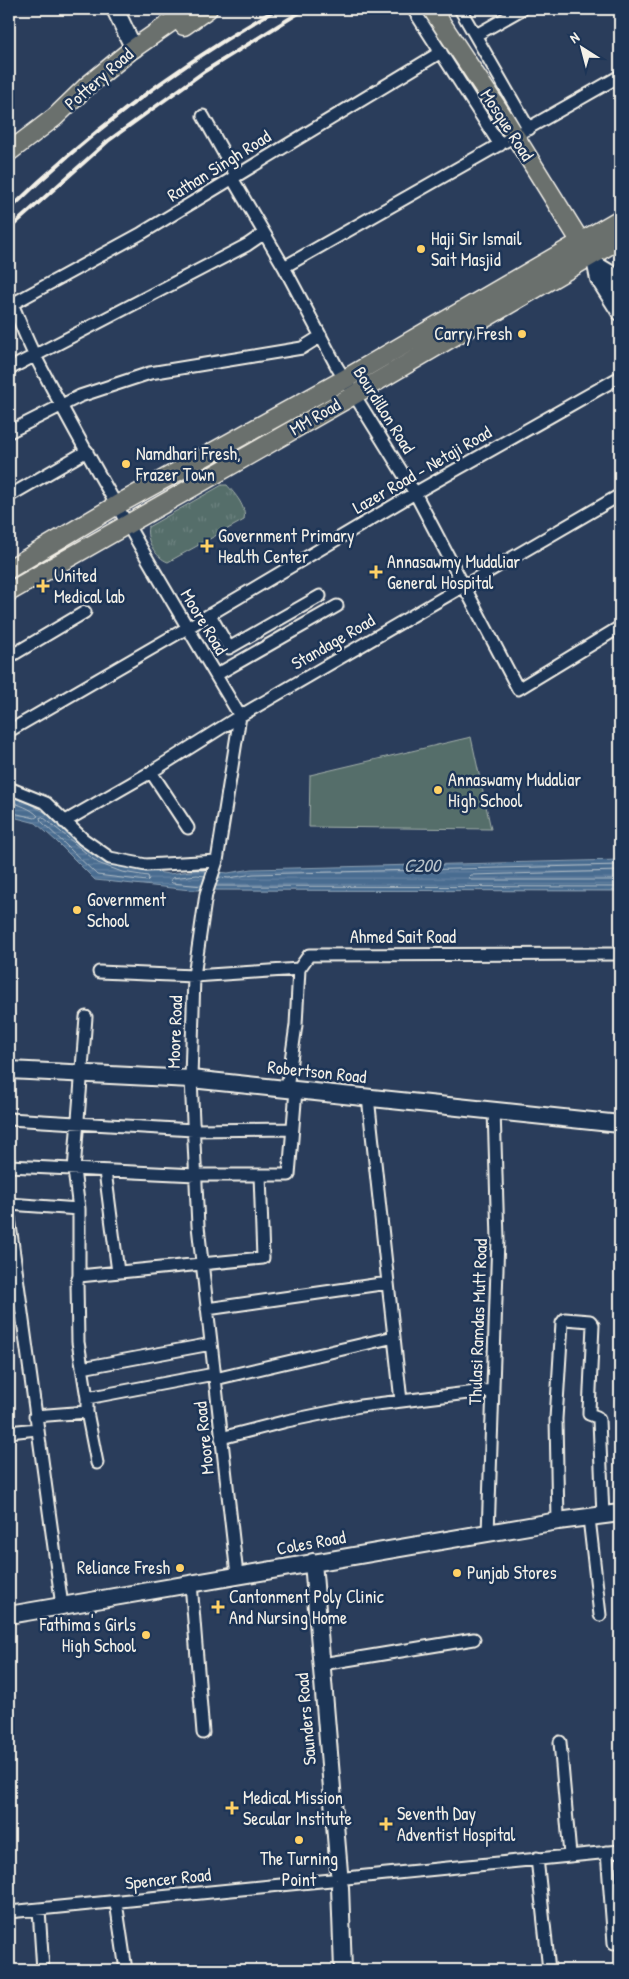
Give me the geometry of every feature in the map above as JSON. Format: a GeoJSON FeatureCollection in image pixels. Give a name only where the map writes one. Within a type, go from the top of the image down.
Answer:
{"type":"FeatureCollection","features":[{"type":"Feature","properties":{"kind":"main road","name":"Pottery Road"},"geometry":{"type":"LineString","coordinates":[[9,152],[55,117],[87,86],[138,46],[190,9]]}},
{"type":"Feature","properties":{"kind":"main road"},"geometry":{"type":"LineString","coordinates":[[55,117],[208,9]]}},
{"type":"Feature","properties":{"kind":"main road","name":"Mosque Road"},"geometry":{"type":"LineString","coordinates":[[432,9],[589,255]]}},
{"type":"Feature","properties":{"kind":"main road","name":"MM Road"},"geometry":{"type":"LineString","coordinates":[[9,592],[354,395],[589,255],[620,219]]}},
{"type":"Feature","properties":{"kind":"main road","name":"MM Road"},"geometry":{"type":"LineString","coordinates":[[9,569],[117,505],[345,379],[620,240]]}},
{"type":"Feature","properties":{"kind":"street"},"geometry":{"type":"LineString","coordinates":[[115,9],[138,46]]}},
{"type":"Feature","properties":{"kind":"street"},"geometry":{"type":"LineString","coordinates":[[126,9],[138,46]]}},
{"type":"Feature","properties":{"kind":"street"},"geometry":{"type":"LineString","coordinates":[[413,9],[440,52],[515,137]]}},
{"type":"Feature","properties":{"kind":"street"},"geometry":{"type":"LineString","coordinates":[[460,9],[476,35],[515,137]]}},
{"type":"Feature","properties":{"kind":"street"},"geometry":{"type":"LineString","coordinates":[[476,35],[522,9]]}},
{"type":"Feature","properties":{"kind":"street","name":"Rathan Singh Road"},"geometry":{"type":"LineString","coordinates":[[11,300],[142,233],[440,52]]}},
{"type":"Feature","properties":{"kind":"street"},"geometry":{"type":"LineString","coordinates":[[284,267],[620,76]]}},
{"type":"Feature","properties":{"kind":"street","name":"Bourdillon Road"},"geometry":{"type":"LineString","coordinates":[[203,116],[264,234],[354,395],[415,492],[463,587],[518,688],[620,627]]}},
{"type":"Feature","properties":{"kind":"street"},"geometry":{"type":"LineString","coordinates":[[9,369],[34,354],[247,245],[264,234]]}},
{"type":"Feature","properties":{"kind":"street","name":"Mosque Road"},"geometry":{"type":"LineString","coordinates":[[589,255],[611,274],[620,288]]}},
{"type":"Feature","properties":{"kind":"street","name":"Mosque Road"},"geometry":{"type":"LineString","coordinates":[[589,255],[599,279],[620,312]]}},
{"type":"Feature","properties":{"kind":"street","name":"Moore Road"},"geometry":{"type":"LineString","coordinates":[[11,300],[34,354],[126,524],[240,716],[217,862],[206,894],[194,976],[191,1079],[198,1226],[237,1575]]}},
{"type":"Feature","properties":{"kind":"street"},"geometry":{"type":"LineString","coordinates":[[9,432],[80,396],[150,373],[302,348],[321,336]]}},
{"type":"Feature","properties":{"kind":"street","name":"Lazer Road - Netaji Road"},"geometry":{"type":"LineString","coordinates":[[9,731],[210,615],[415,492],[620,377]]}},
{"type":"Feature","properties":{"kind":"street"},"geometry":{"type":"LineString","coordinates":[[9,496],[88,451]]}},
{"type":"Feature","properties":{"kind":"street","name":"Standage Road"},"geometry":{"type":"LineString","coordinates":[[64,822],[151,772],[240,716],[620,495]]}},
{"type":"Feature","properties":{"kind":"street"},"geometry":{"type":"LineString","coordinates":[[210,615],[229,648],[320,596]]}},
{"type":"Feature","properties":{"kind":"street"},"geometry":{"type":"LineString","coordinates":[[216,675],[336,606]]}},
{"type":"Feature","properties":{"kind":"street"},"geometry":{"type":"LineString","coordinates":[[9,657],[85,612]]}},
{"type":"Feature","properties":{"kind":"street"},"geometry":{"type":"LineString","coordinates":[[151,772],[188,828]]}},
{"type":"Feature","properties":{"kind":"street"},"geometry":{"type":"LineString","coordinates":[[9,788],[46,803],[83,839],[110,858],[146,865],[217,862]]}},
{"type":"Feature","properties":{"kind":"street","name":"Ahmed Sait Road"},"geometry":{"type":"LineString","coordinates":[[299,969],[308,954],[620,954]]}},
{"type":"Feature","properties":{"kind":"street"},"geometry":{"type":"LineString","coordinates":[[9,1166],[196,1175],[289,1175],[299,969],[194,976],[99,972]]}},
{"type":"Feature","properties":{"kind":"street"},"geometry":{"type":"LineString","coordinates":[[86,1017],[74,1170],[80,1208],[79,1276],[77,1282],[78,1342],[87,1398],[87,1412],[97,1463]]}},
{"type":"Feature","properties":{"kind":"street","name":"Robertson Road"},"geometry":{"type":"LineString","coordinates":[[9,1070],[191,1079],[620,1124]]}},
{"type":"Feature","properties":{"kind":"street"},"geometry":{"type":"LineString","coordinates":[[368,1097],[401,1401]]}},
{"type":"Feature","properties":{"kind":"street","name":"Thulasi Ramdas Mutt Road"},"geometry":{"type":"LineString","coordinates":[[488,1534],[498,1239],[494,1110]]}},
{"type":"Feature","properties":{"kind":"street"},"geometry":{"type":"LineString","coordinates":[[9,1119],[193,1130],[292,1129]]}},
{"type":"Feature","properties":{"kind":"street"},"geometry":{"type":"LineString","coordinates":[[105,1171],[118,1272]]}},
{"type":"Feature","properties":{"kind":"street"},"geometry":{"type":"LineString","coordinates":[[79,1276],[263,1258],[260,1175]]}},
{"type":"Feature","properties":{"kind":"street"},"geometry":{"type":"LineString","coordinates":[[9,1204],[80,1208]]}},
{"type":"Feature","properties":{"kind":"street"},"geometry":{"type":"LineString","coordinates":[[9,1218],[62,1606]]}},
{"type":"Feature","properties":{"kind":"street"},"geometry":{"type":"LineString","coordinates":[[207,1309],[388,1283]]}},
{"type":"Feature","properties":{"kind":"street"},"geometry":{"type":"LineString","coordinates":[[558,1521],[556,1419],[562,1323],[565,1319],[590,1321],[593,1325],[588,1411],[589,1414],[597,1417],[598,1420],[596,1517],[600,1615]]}},
{"type":"Feature","properties":{"kind":"street"},"geometry":{"type":"LineString","coordinates":[[87,1398],[215,1377],[394,1337]]}},
{"type":"Feature","properties":{"kind":"street"},"geometry":{"type":"LineString","coordinates":[[82,1368],[211,1344]]}},
{"type":"Feature","properties":{"kind":"street"},"geometry":{"type":"LineString","coordinates":[[221,1438],[287,1421],[360,1406],[493,1390]]}},
{"type":"Feature","properties":{"kind":"street"},"geometry":{"type":"LineString","coordinates":[[35,1416],[87,1412]]}},
{"type":"Feature","properties":{"kind":"street"},"geometry":{"type":"LineString","coordinates":[[9,1432],[37,1429]]}},
{"type":"Feature","properties":{"kind":"street","name":"Coles Road"},"geometry":{"type":"LineString","coordinates":[[9,1615],[558,1521],[620,1513]]}},
{"type":"Feature","properties":{"kind":"street","name":"Saunders Road"},"geometry":{"type":"LineString","coordinates":[[313,1562],[339,1879],[343,1970]]}},
{"type":"Feature","properties":{"kind":"street"},"geometry":{"type":"LineString","coordinates":[[191,1583],[203,1733]]}},
{"type":"Feature","properties":{"kind":"street"},"geometry":{"type":"LineString","coordinates":[[322,1664],[474,1639]]}},
{"type":"Feature","properties":{"kind":"street"},"geometry":{"type":"LineString","coordinates":[[560,1742],[570,1855]]}},
{"type":"Feature","properties":{"kind":"street","name":"Spencer Road"},"geometry":{"type":"LineString","coordinates":[[9,1912],[620,1851]]}},
{"type":"Feature","properties":{"kind":"street"},"geometry":{"type":"LineString","coordinates":[[607,1852],[614,1942]]}},
{"type":"Feature","properties":{"kind":"street"},"geometry":{"type":"LineString","coordinates":[[537,1858],[549,1970]]}},
{"type":"Feature","properties":{"kind":"street"},"geometry":{"type":"LineString","coordinates":[[116,1902],[126,1970]]}},
{"type":"Feature","properties":{"kind":"street"},"geometry":{"type":"LineString","coordinates":[[38,1910],[43,1970]]}},
{"type":"Feature","properties":{"kind":"green space"},"geometry":{"type":"Polygon","coordinates":[[[222,485],[227,485],[240,501],[244,510],[244,520],[168,562],[159,557],[150,543],[148,527],[222,485]]]}},
{"type":"Feature","properties":{"kind":"green space"},"geometry":{"type":"Polygon","coordinates":[[[471,737],[491,829],[309,827],[310,775],[471,737]]]}},
{"type":"Feature","properties":{"kind":"water","name":"C200"},"geometry":{"type":"Polygon","coordinates":[[[9,796],[26,802],[50,815],[101,858],[123,867],[169,874],[197,870],[228,873],[252,869],[620,860],[620,891],[191,890],[95,880],[36,823],[9,816],[9,796]]]}},
{"type":"Feature","properties":{"kind":"railway"},"geometry":{"type":"LineString","coordinates":[[9,210],[71,153],[137,101],[205,53],[277,9]]}},
{"type":"Feature","properties":{"kind":"railway"},"geometry":{"type":"LineString","coordinates":[[9,229],[108,141],[205,71],[305,9]]}},
{"type":"Feature","properties":{"kind":"place","name":"Haji Sir Ismail Sait Masjid"},"geometry":{"type":"Point","coordinates":[421,249]}},
{"type":"Feature","properties":{"kind":"place","name":"Carry Fresh"},"geometry":{"type":"Point","coordinates":[522,334]}},
{"type":"Feature","properties":{"kind":"place","name":"Namdhari Fresh, Frazer Town"},"geometry":{"type":"Point","coordinates":[126,464]}},
{"type":"Feature","properties":{"kind":"place","name":"Government Primary Health Center"},"geometry":{"type":"Point","coordinates":[207,546]}},
{"type":"Feature","properties":{"kind":"place","name":"Annasawmy Mudaliar General Hospital"},"geometry":{"type":"Point","coordinates":[376,572]}},
{"type":"Feature","properties":{"kind":"place","name":"United Medical lab"},"geometry":{"type":"Point","coordinates":[43,586]}},
{"type":"Feature","properties":{"kind":"place","name":"Annaswamy Mudaliar High School"},"geometry":{"type":"Point","coordinates":[438,790]}},
{"type":"Feature","properties":{"kind":"place","name":"Government School"},"geometry":{"type":"Point","coordinates":[77,910]}},
{"type":"Feature","properties":{"kind":"place","name":"Reliance Fresh"},"geometry":{"type":"Point","coordinates":[180,1568]}},
{"type":"Feature","properties":{"kind":"place","name":"Punjab Stores"},"geometry":{"type":"Point","coordinates":[457,1573]}},
{"type":"Feature","properties":{"kind":"place","name":"Cantonment Poly Clinic And Nursing Home"},"geometry":{"type":"Point","coordinates":[218,1607]}},
{"type":"Feature","properties":{"kind":"place","name":"Fathima's Girls High School"},"geometry":{"type":"Point","coordinates":[146,1635]}},
{"type":"Feature","properties":{"kind":"place","name":"Medical Mission Secular Institute"},"geometry":{"type":"Point","coordinates":[232,1808]}},
{"type":"Feature","properties":{"kind":"place","name":"Seventh Day Adventist Hospital"},"geometry":{"type":"Point","coordinates":[386,1824]}},
{"type":"Feature","properties":{"kind":"place","name":"The Turning Point"},"geometry":{"type":"Point","coordinates":[299,1840]}}]}
